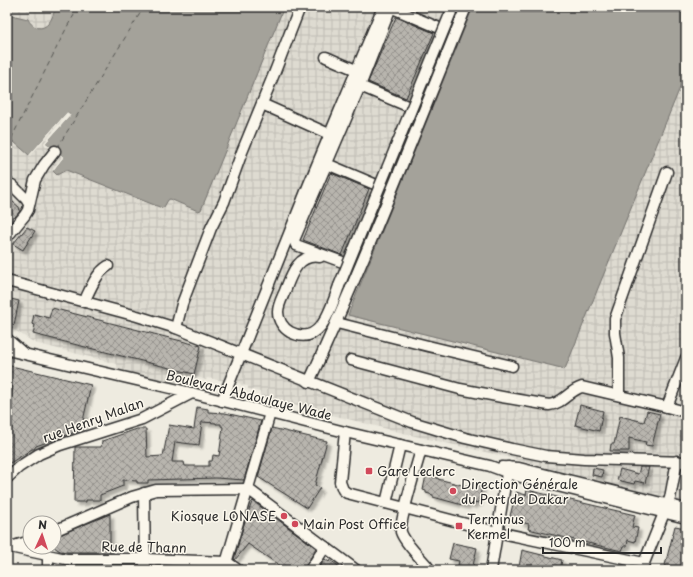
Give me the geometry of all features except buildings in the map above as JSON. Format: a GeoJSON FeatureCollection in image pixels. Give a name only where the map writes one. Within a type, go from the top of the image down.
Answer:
{"type":"FeatureCollection","features":[{"type":"Feature","properties":{"kind":"street"},"geometry":{"type":"LineString","coordinates":[[176,328],[182,304],[211,228],[224,202],[242,152],[300,7]]}},
{"type":"Feature","properties":{"kind":"street"},"geometry":{"type":"LineString","coordinates":[[222,401],[329,134],[383,7]]}},
{"type":"Feature","properties":{"kind":"street"},"geometry":{"type":"LineString","coordinates":[[352,270],[296,246],[294,243],[360,86],[391,7],[444,30]]}},
{"type":"Feature","properties":{"kind":"street"},"geometry":{"type":"LineString","coordinates":[[309,382],[337,323],[379,186],[453,7]]}},
{"type":"Feature","properties":{"kind":"street"},"geometry":{"type":"LineString","coordinates":[[352,270],[466,7]]}},
{"type":"Feature","properties":{"kind":"street"},"geometry":{"type":"LineString","coordinates":[[326,57],[356,70]]}},
{"type":"Feature","properties":{"kind":"street"},"geometry":{"type":"LineString","coordinates":[[360,86],[412,108]]}},
{"type":"Feature","properties":{"kind":"street"},"geometry":{"type":"LineString","coordinates":[[262,104],[329,134]]}},
{"type":"Feature","properties":{"kind":"street"},"geometry":{"type":"LineString","coordinates":[[7,237],[28,210],[28,204],[35,180],[55,151]]}},
{"type":"Feature","properties":{"kind":"street"},"geometry":{"type":"LineString","coordinates":[[326,164],[379,186]]}},
{"type":"Feature","properties":{"kind":"street"},"geometry":{"type":"LineString","coordinates":[[619,395],[619,358],[615,333],[615,319],[667,172]]}},
{"type":"Feature","properties":{"kind":"street"},"geometry":{"type":"LineString","coordinates":[[12,185],[26,199],[28,204]]}},
{"type":"Feature","properties":{"kind":"street"},"geometry":{"type":"LineString","coordinates":[[309,257],[319,257],[345,269],[352,270],[345,271],[325,320],[318,331],[308,335],[300,335],[284,328],[278,312],[293,272],[298,264],[309,257]]}},
{"type":"Feature","properties":{"kind":"street"},"geometry":{"type":"LineString","coordinates":[[84,302],[99,274],[108,266]]}},
{"type":"Feature","properties":{"kind":"street"},"geometry":{"type":"LineString","coordinates":[[7,281],[176,328],[240,355],[412,422],[465,438],[546,456],[584,459],[683,460],[667,508],[642,567],[496,532],[347,493],[343,490],[340,482],[345,432]]}},
{"type":"Feature","properties":{"kind":"street"},"geometry":{"type":"LineString","coordinates":[[337,323],[512,366]]}},
{"type":"Feature","properties":{"kind":"street","name":"Boulevard Abdoulaye Wade"},"geometry":{"type":"LineString","coordinates":[[7,339],[24,354],[192,393],[345,432],[507,470],[517,476],[667,508],[686,509]]}},
{"type":"Feature","properties":{"kind":"street"},"geometry":{"type":"LineString","coordinates":[[7,350],[24,354]]}},
{"type":"Feature","properties":{"kind":"street"},"geometry":{"type":"LineString","coordinates":[[667,406],[686,358]]}},
{"type":"Feature","properties":{"kind":"street"},"geometry":{"type":"LineString","coordinates":[[351,360],[460,389],[502,398],[549,405],[557,404],[572,391],[582,387],[667,406],[686,412]]}},
{"type":"Feature","properties":{"kind":"street","name":"rue Henry Malan"},"geometry":{"type":"LineString","coordinates":[[7,478],[19,467],[39,454],[60,445],[142,418],[192,393]]}},
{"type":"Feature","properties":{"kind":"street"},"geometry":{"type":"LineString","coordinates":[[238,570],[226,566],[270,413]]}},
{"type":"Feature","properties":{"kind":"street"},"geometry":{"type":"LineString","coordinates":[[386,503],[400,445]]}},
{"type":"Feature","properties":{"kind":"street"},"geometry":{"type":"LineString","coordinates":[[421,450],[405,508],[401,531],[408,543],[428,567]]}},
{"type":"Feature","properties":{"kind":"street"},"geometry":{"type":"LineString","coordinates":[[490,570],[507,470]]}},
{"type":"Feature","properties":{"kind":"street"},"geometry":{"type":"LineString","coordinates":[[62,528],[144,493],[156,490],[248,489],[356,570]]}},
{"type":"Feature","properties":{"kind":"street"},"geometry":{"type":"LineString","coordinates":[[144,493],[145,570]]}},
{"type":"Feature","properties":{"kind":"street","name":"Boulevard Abdoulaye Wade"},"geometry":{"type":"LineString","coordinates":[[667,508],[686,518]]}},
{"type":"Feature","properties":{"kind":"street"},"geometry":{"type":"LineString","coordinates":[[8,547],[22,543]]}},
{"type":"Feature","properties":{"kind":"street","name":"Rue de Thann"},"geometry":{"type":"LineString","coordinates":[[8,547],[22,550]]}},
{"type":"Feature","properties":{"kind":"street"},"geometry":{"type":"LineString","coordinates":[[310,570],[325,547]]}},
{"type":"Feature","properties":{"kind":"street"},"geometry":{"type":"LineString","coordinates":[[48,555],[48,570]]}},
{"type":"Feature","properties":{"kind":"street","name":"Rue de Thann"},"geometry":{"type":"LineString","coordinates":[[48,555],[66,559],[145,559],[226,566]]}},
{"type":"Feature","properties":{"kind":"path"},"geometry":{"type":"LineString","coordinates":[[7,144],[11,139]]}},
{"type":"Feature","properties":{"kind":"shaded area"},"geometry":{"type":"Polygon","coordinates":[[[7,7],[686,7],[686,504],[503,456],[415,436],[261,397],[260,392],[248,389],[248,386],[241,385],[240,383],[207,378],[206,380],[197,377],[194,388],[117,369],[117,364],[35,343],[11,328],[7,325],[7,7]]]}},
{"type":"Feature","properties":{"kind":"shaded area"},"geometry":{"type":"Polygon","coordinates":[[[56,7],[284,7],[201,210],[198,211],[170,199],[162,208],[66,170],[57,175],[53,171],[64,157],[46,143],[71,115],[67,112],[29,155],[7,136],[7,14],[28,19],[34,26],[42,28],[52,18],[56,7]]]}},
{"type":"Feature","properties":{"kind":"shaded area"},"geometry":{"type":"Polygon","coordinates":[[[473,7],[686,7],[686,73],[565,369],[348,315],[473,7]]]}},
{"type":"Feature","properties":{"kind":"pier"},"geometry":{"type":"Polygon","coordinates":[[[67,112],[71,115],[46,143],[64,157],[53,171],[52,170],[62,157],[44,143],[67,114],[30,156],[29,155],[67,112]]]}},
{"type":"Feature","properties":{"kind":"ferry route"},"geometry":{"type":"LineString","coordinates":[[11,139],[68,25],[79,7]]}},
{"type":"Feature","properties":{"kind":"ferry route"},"geometry":{"type":"LineString","coordinates":[[57,148],[144,7]]}},
{"type":"Feature","properties":{"kind":"place","name":"Gare Leclerc"},"geometry":{"type":"Point","coordinates":[369,471]}},
{"type":"Feature","properties":{"kind":"place","name":"Direction Générale du Port de Dakar"},"geometry":{"type":"Point","coordinates":[453,491]}},
{"type":"Feature","properties":{"kind":"place","name":"Kiosque LONASE"},"geometry":{"type":"Point","coordinates":[284,516]}},
{"type":"Feature","properties":{"kind":"place","name":"Main Post Office"},"geometry":{"type":"Point","coordinates":[295,524]}},
{"type":"Feature","properties":{"kind":"place","name":"Terminus Kermel"},"geometry":{"type":"Point","coordinates":[459,526]}}]}
